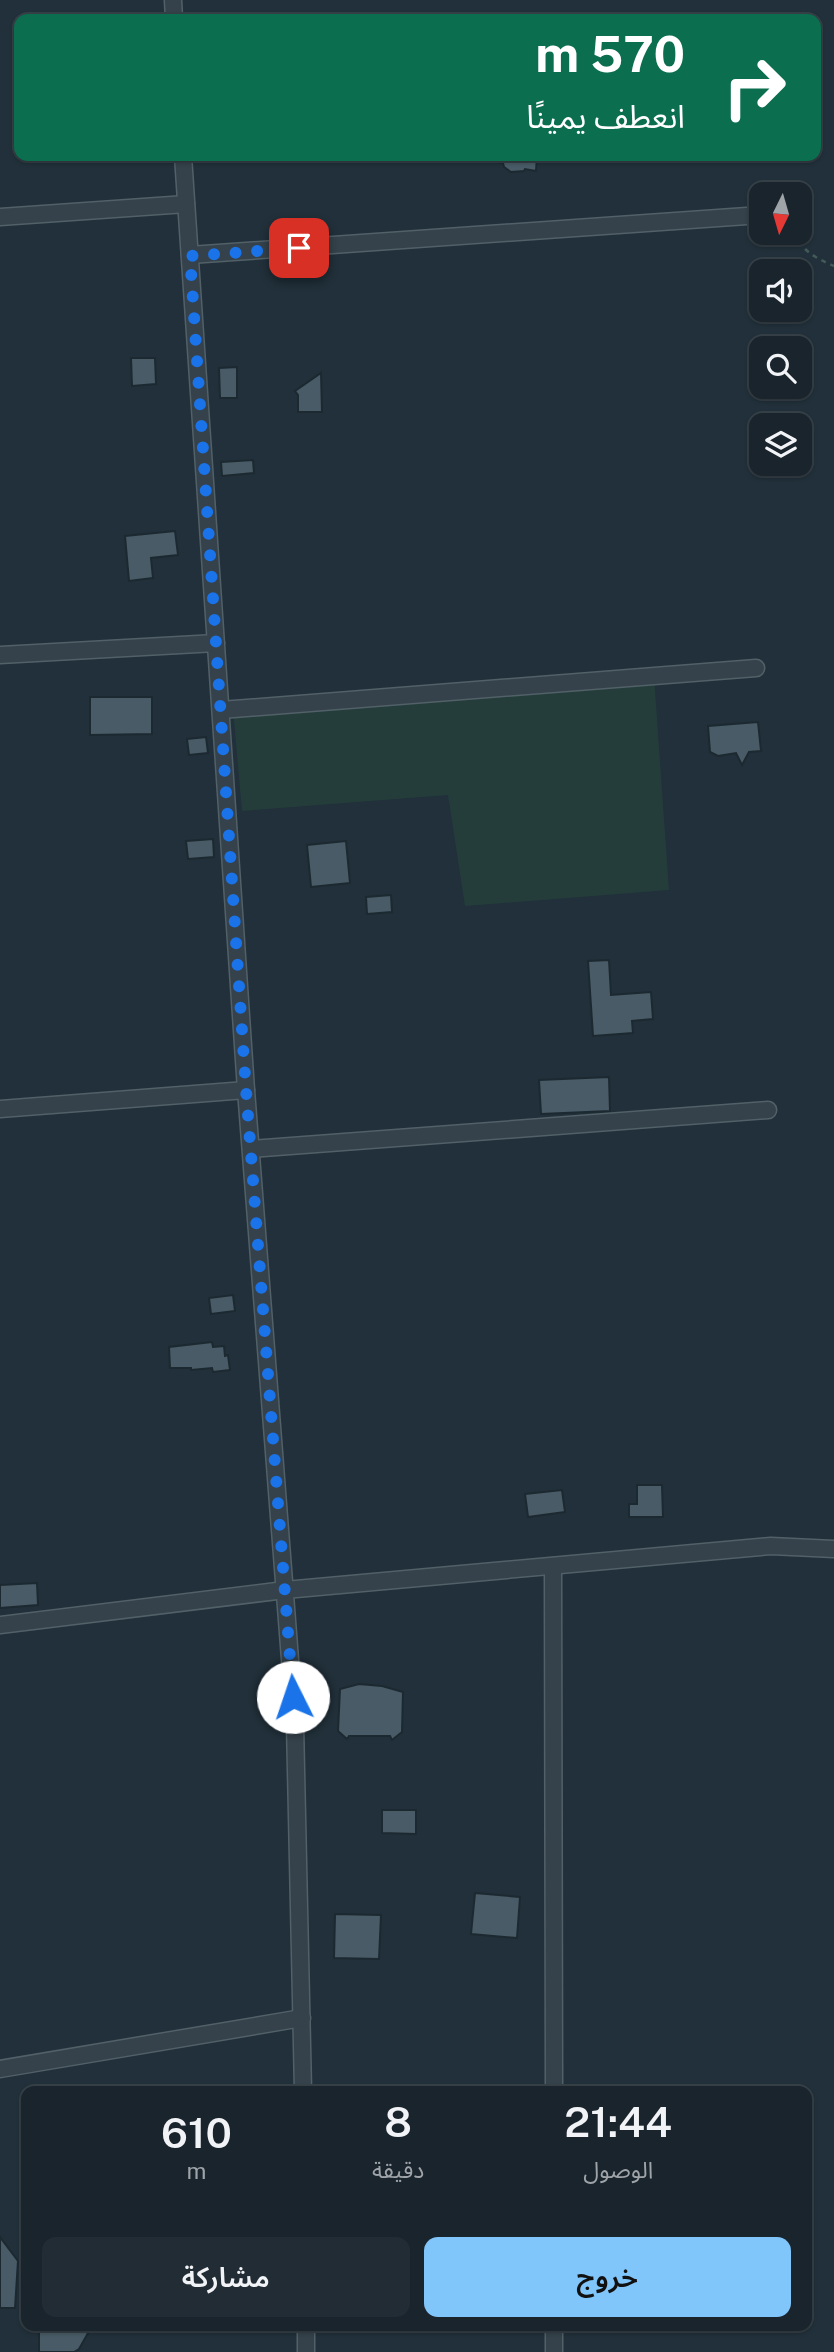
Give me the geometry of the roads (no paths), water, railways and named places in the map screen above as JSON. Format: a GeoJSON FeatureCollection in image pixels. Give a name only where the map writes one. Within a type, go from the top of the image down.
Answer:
{"type":"FeatureCollection","features":[{"type":"Feature","properties":{"kind":"street"},"geometry":{"type":"LineString","coordinates":[[183,161],[246,1090],[295,1724],[303,2086]]}},
{"type":"Feature","properties":{"kind":"street"},"geometry":{"type":"LineString","coordinates":[[0,217],[186,204]]}},
{"type":"Feature","properties":{"kind":"street"},"geometry":{"type":"LineString","coordinates":[[190,256],[749,216]]}},
{"type":"Feature","properties":{"kind":"street"},"geometry":{"type":"LineString","coordinates":[[0,655],[216,643]]}},
{"type":"Feature","properties":{"kind":"street"},"geometry":{"type":"LineString","coordinates":[[220,710],[756,667]]}},
{"type":"Feature","properties":{"kind":"street"},"geometry":{"type":"LineString","coordinates":[[0,1109],[246,1090]]}},
{"type":"Feature","properties":{"kind":"street"},"geometry":{"type":"LineString","coordinates":[[251,1149],[768,1110]]}},
{"type":"Feature","properties":{"kind":"street"},"geometry":{"type":"LineString","coordinates":[[0,1625],[285,1590],[772,1546],[834,1549]]}},
{"type":"Feature","properties":{"kind":"street"},"geometry":{"type":"LineString","coordinates":[[553,1566],[554,2086]]}},
{"type":"Feature","properties":{"kind":"street"},"geometry":{"type":"LineString","coordinates":[[0,2069],[302,2018]]}},
{"type":"Feature","properties":{"kind":"street"},"geometry":{"type":"LineString","coordinates":[[306,2331],[306,2352]]}},
{"type":"Feature","properties":{"kind":"street"},"geometry":{"type":"LineString","coordinates":[[554,2331],[554,2352]]}}]}
